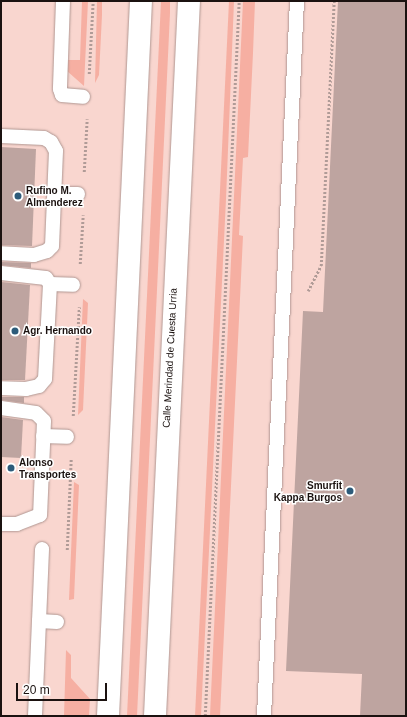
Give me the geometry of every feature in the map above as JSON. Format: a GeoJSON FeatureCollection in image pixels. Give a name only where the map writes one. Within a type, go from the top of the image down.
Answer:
{"type":"FeatureCollection","features":[{"type":"Feature","properties":{"kind":"street"},"geometry":{"type":"LineString","coordinates":[[108,716],[141,1]]}},
{"type":"Feature","properties":{"kind":"street","name":"Calle Merindad de Cuesta Urria"},"geometry":{"type":"LineString","coordinates":[[155,716],[189,1]]}},
{"type":"Feature","properties":{"kind":"lane"},"geometry":{"type":"LineString","coordinates":[[63,1],[60,89],[62,95],[83,97]]}},
{"type":"Feature","properties":{"kind":"lane"},"geometry":{"type":"LineString","coordinates":[[264,716],[297,1]]}},
{"type":"Feature","properties":{"kind":"lane"},"geometry":{"type":"LineString","coordinates":[[1,136],[36,137],[51,142],[56,152],[52,246],[47,251],[34,254],[1,253]]}},
{"type":"Feature","properties":{"kind":"lane"},"geometry":{"type":"LineString","coordinates":[[55,194],[78,194]]}},
{"type":"Feature","properties":{"kind":"lane"},"geometry":{"type":"LineString","coordinates":[[1,273],[46,278],[50,284],[45,379],[39,386],[26,389],[1,388]]}},
{"type":"Feature","properties":{"kind":"lane"},"geometry":{"type":"LineString","coordinates":[[50,284],[73,285]]}},
{"type":"Feature","properties":{"kind":"lane"},"geometry":{"type":"LineString","coordinates":[[1,408],[36,413],[44,421],[40,515],[17,524],[1,524]]}},
{"type":"Feature","properties":{"kind":"lane"},"geometry":{"type":"LineString","coordinates":[[43,436],[67,437]]}},
{"type":"Feature","properties":{"kind":"lane"},"geometry":{"type":"LineString","coordinates":[[35,716],[42,549]]}},
{"type":"Feature","properties":{"kind":"lane"},"geometry":{"type":"LineString","coordinates":[[39,621],[57,622]]}},
{"type":"Feature","properties":{"kind":"path"},"geometry":{"type":"LineString","coordinates":[[89,83],[93,1]]}},
{"type":"Feature","properties":{"kind":"path"},"geometry":{"type":"LineString","coordinates":[[205,716],[239,1]]}},
{"type":"Feature","properties":{"kind":"path"},"geometry":{"type":"LineString","coordinates":[[84,175],[87,114]]}},
{"type":"Feature","properties":{"kind":"path"},"geometry":{"type":"LineString","coordinates":[[80,270],[83,210]]}},
{"type":"Feature","properties":{"kind":"path"},"geometry":{"type":"LineString","coordinates":[[73,422],[79,300]]}},
{"type":"Feature","properties":{"kind":"path"},"geometry":{"type":"LineString","coordinates":[[66,554],[72,453]]}},
{"type":"Feature","properties":{"kind":"shaded area"},"geometry":{"type":"Polygon","coordinates":[[[1,1],[406,1],[406,716],[1,716],[1,1]]]}},
{"type":"Feature","properties":{"kind":"shaded area"},"geometry":{"type":"Polygon","coordinates":[[[82,1],[88,1],[84,86],[67,71],[66,60],[80,60],[82,1]]]}},
{"type":"Feature","properties":{"kind":"shaded area"},"geometry":{"type":"Polygon","coordinates":[[[97,1],[102,1],[102,15],[99,75],[95,83],[97,1]]]}},
{"type":"Feature","properties":{"kind":"shaded area"},"geometry":{"type":"Polygon","coordinates":[[[161,1],[170,1],[170,13],[137,716],[127,716],[161,1]]]}},
{"type":"Feature","properties":{"kind":"shaded area"},"geometry":{"type":"Polygon","coordinates":[[[229,1],[234,1],[226,199],[201,716],[195,716],[229,1]]]}},
{"type":"Feature","properties":{"kind":"shaded area"},"geometry":{"type":"Polygon","coordinates":[[[243,1],[255,1],[253,53],[248,157],[243,158],[239,235],[243,236],[220,716],[210,716],[243,1]]]}},
{"type":"Feature","properties":{"kind":"shaded area"},"geometry":{"type":"Polygon","coordinates":[[[83,299],[88,303],[83,410],[78,415],[83,299]]]}},
{"type":"Feature","properties":{"kind":"shaded area"},"geometry":{"type":"Polygon","coordinates":[[[74,482],[79,485],[74,599],[69,600],[74,482]]]}},
{"type":"Feature","properties":{"kind":"shaded area"},"geometry":{"type":"Polygon","coordinates":[[[66,650],[71,655],[71,678],[90,699],[89,716],[64,716],[66,650]]]}},
{"type":"Feature","properties":{"kind":"building","name":"Smurfit Kappa Burgos"},"geometry":{"type":"Polygon","coordinates":[[[338,1],[406,1],[406,716],[360,716],[362,674],[286,671],[303,311],[323,312],[338,1]]]}},
{"type":"Feature","properties":{"kind":"building","name":"Rufino M. Almenderez"},"geometry":{"type":"Polygon","coordinates":[[[1,147],[36,149],[32,246],[1,245],[1,147]]]}},
{"type":"Feature","properties":{"kind":"building"},"geometry":{"type":"Polygon","coordinates":[[[1,262],[31,263],[31,268],[1,265],[1,262]]]}},
{"type":"Feature","properties":{"kind":"building","name":"Agr. Hernando"},"geometry":{"type":"Polygon","coordinates":[[[1,282],[30,285],[25,380],[1,380],[1,282]]]}},
{"type":"Feature","properties":{"kind":"building"},"geometry":{"type":"Polygon","coordinates":[[[1,397],[24,397],[24,403],[1,400],[1,397]]]}},
{"type":"Feature","properties":{"kind":"building"},"geometry":{"type":"Polygon","coordinates":[[[1,417],[23,420],[21,458],[1,457],[1,417]]]}},
{"type":"Feature","properties":{"kind":"place","name":"Rufino M. Almenderez"},"geometry":{"type":"Point","coordinates":[18,196]}},
{"type":"Feature","properties":{"kind":"place","name":"Agr. Hernando"},"geometry":{"type":"Point","coordinates":[15,331]}},
{"type":"Feature","properties":{"kind":"place","name":"Alonso Transportes"},"geometry":{"type":"Point","coordinates":[11,468]}},
{"type":"Feature","properties":{"kind":"place","name":"Smurfit Kappa Burgos"},"geometry":{"type":"Point","coordinates":[350,491]}}]}
